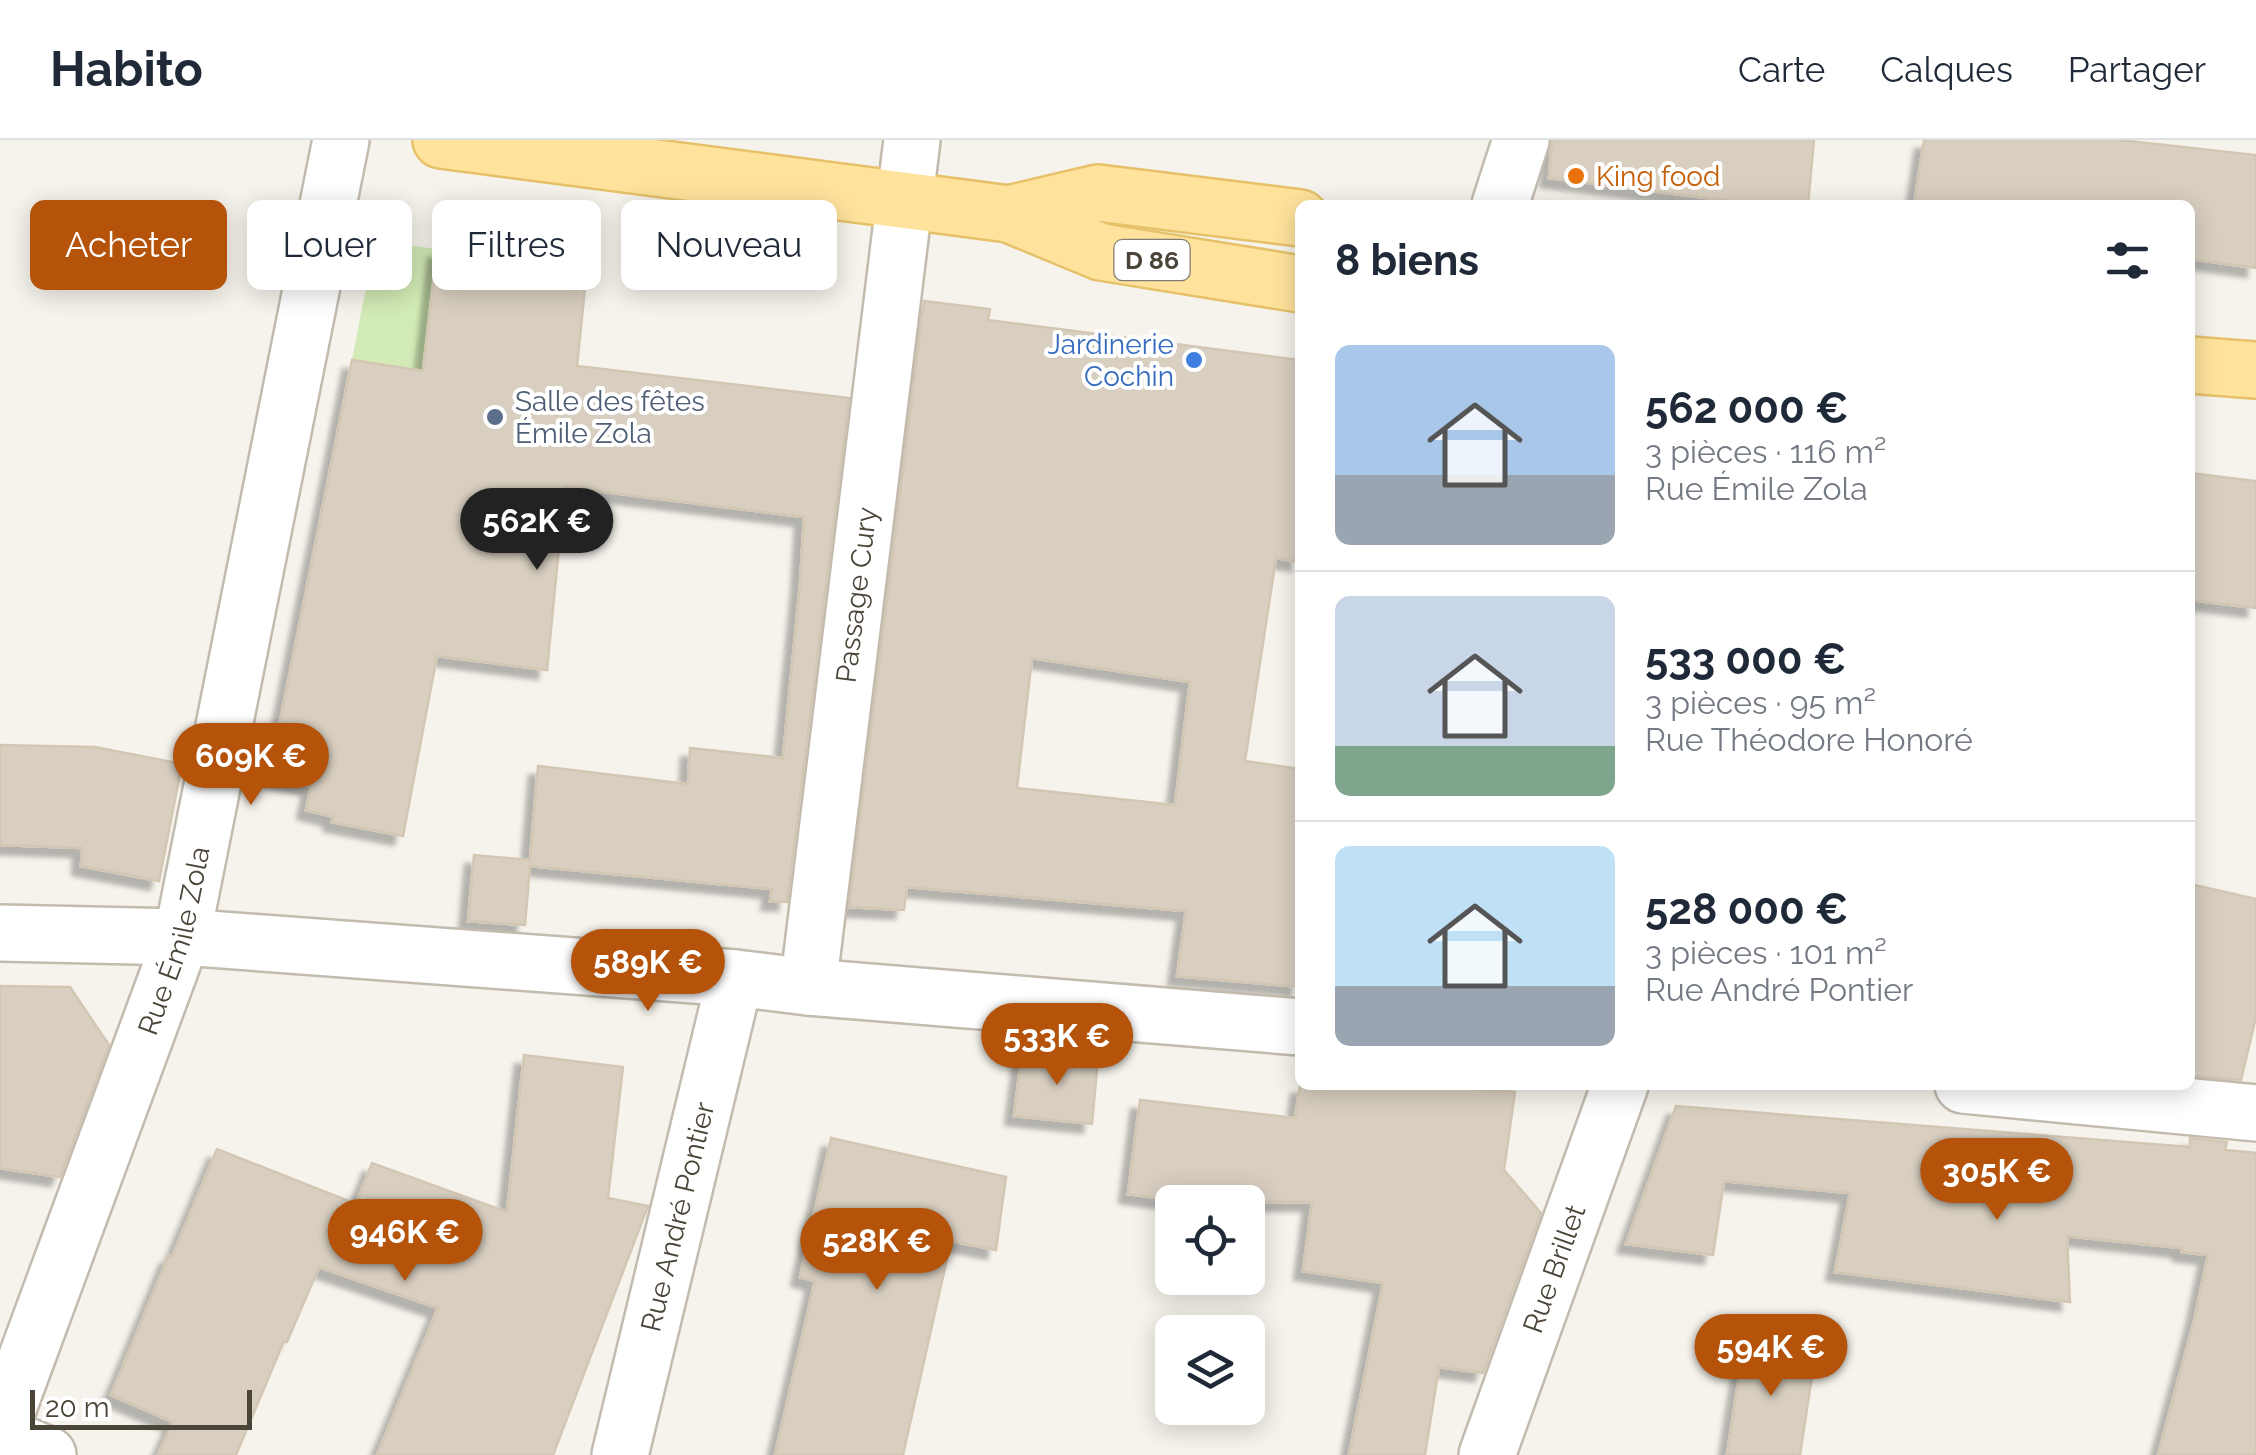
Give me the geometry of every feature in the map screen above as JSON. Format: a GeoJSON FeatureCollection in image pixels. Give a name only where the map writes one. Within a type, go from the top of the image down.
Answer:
{"type":"FeatureCollection","features":[{"type":"Feature","properties":{"kind":"main road","name":"D 86"},"geometry":{"type":"LineString","coordinates":[[441,140],[1009,214],[1101,252],[1295,283]]}},
{"type":"Feature","properties":{"kind":"main road","name":"D 86"},"geometry":{"type":"LineString","coordinates":[[1009,214],[1098,193],[1295,217]]}},
{"type":"Feature","properties":{"kind":"main road"},"geometry":{"type":"LineString","coordinates":[[2195,365],[2256,370]]}},
{"type":"Feature","properties":{"kind":"street","name":"Rue Émile Zola"},"geometry":{"type":"LineString","coordinates":[[0,1432],[182,936],[341,140]]}},
{"type":"Feature","properties":{"kind":"street","name":"Passage Cury"},"geometry":{"type":"LineString","coordinates":[[808,987],[912,140]]}},
{"type":"Feature","properties":{"kind":"street"},"geometry":{"type":"LineString","coordinates":[[1502,200],[1521,140]]}},
{"type":"Feature","properties":{"kind":"street"},"geometry":{"type":"LineString","coordinates":[[0,934],[182,936],[735,978],[1295,1027]]}},
{"type":"Feature","properties":{"kind":"street","name":"Rue André Pontier"},"geometry":{"type":"LineString","coordinates":[[620,1455],[735,978]]}},
{"type":"Feature","properties":{"kind":"street","name":"Rue Brillet"},"geometry":{"type":"LineString","coordinates":[[1487,1455],[1618,1090]]}},
{"type":"Feature","properties":{"kind":"street"},"geometry":{"type":"LineString","coordinates":[[2014,1090],[2256,1113]]}},
{"type":"Feature","properties":{"kind":"street"},"geometry":{"type":"LineString","coordinates":[[0,1432],[48,1455]]}},
{"type":"Feature","properties":{"kind":"green space"},"geometry":{"type":"Polygon","coordinates":[[[412,246],[432,248],[433,290],[424,371],[352,360],[366,290],[412,290],[412,246]]]}},
{"type":"Feature","properties":{"kind":"building"},"geometry":{"type":"Polygon","coordinates":[[[1552,140],[1814,140],[1808,200],[1723,200],[1549,178],[1552,140]]]}},
{"type":"Feature","properties":{"kind":"building"},"geometry":{"type":"Polygon","coordinates":[[[1924,140],[2120,140],[2256,155],[2256,268],[2195,260],[2195,200],[1915,200],[1924,140]]]}},
{"type":"Feature","properties":{"kind":"building"},"geometry":{"type":"Polygon","coordinates":[[[432,290],[585,290],[577,366],[849,398],[787,902],[770,901],[772,889],[530,866],[525,925],[468,921],[474,855],[530,860],[538,766],[688,784],[690,748],[783,758],[804,517],[565,487],[547,670],[437,656],[403,836],[332,822],[334,817],[306,810],[311,786],[269,777],[352,360],[423,371],[432,290]]]}},
{"type":"Feature","properties":{"kind":"building"},"geometry":{"type":"Polygon","coordinates":[[[924,301],[990,309],[988,320],[1295,359],[1295,561],[1276,558],[1245,761],[1295,768],[1295,987],[1177,976],[1186,911],[907,887],[904,910],[849,907],[924,301]],[[1032,658],[1017,788],[1175,805],[1190,682],[1032,658]]]}},
{"type":"Feature","properties":{"kind":"building"},"geometry":{"type":"Polygon","coordinates":[[[2195,474],[2256,481],[2256,608],[2195,601],[2195,474]]]}},
{"type":"Feature","properties":{"kind":"building"},"geometry":{"type":"Polygon","coordinates":[[[0,745],[95,747],[182,764],[159,881],[81,866],[82,848],[0,845],[0,745]]]}},
{"type":"Feature","properties":{"kind":"building"},"geometry":{"type":"Polygon","coordinates":[[[2195,885],[2256,899],[2256,1017],[2241,1080],[2195,1075],[2195,885]]]}},
{"type":"Feature","properties":{"kind":"building"},"geometry":{"type":"Polygon","coordinates":[[[0,986],[70,987],[109,1045],[60,1177],[0,1168],[0,986]]]}},
{"type":"Feature","properties":{"kind":"building"},"geometry":{"type":"Polygon","coordinates":[[[1022,1052],[1098,1059],[1092,1124],[1014,1116],[1022,1052]]]}},
{"type":"Feature","properties":{"kind":"building"},"geometry":{"type":"Polygon","coordinates":[[[524,1055],[623,1067],[608,1198],[648,1206],[553,1455],[377,1455],[438,1308],[319,1267],[236,1455],[158,1455],[173,1422],[111,1395],[217,1149],[356,1204],[372,1163],[507,1212],[524,1055]]]}},
{"type":"Feature","properties":{"kind":"building"},"geometry":{"type":"Polygon","coordinates":[[[1299,1090],[1515,1092],[1504,1170],[1541,1213],[1483,1373],[1439,1367],[1425,1455],[1349,1455],[1383,1283],[1303,1271],[1312,1202],[1265,1202],[1265,1185],[1155,1185],[1155,1198],[1128,1194],[1140,1100],[1295,1118],[1299,1090]]]}},
{"type":"Feature","properties":{"kind":"building"},"geometry":{"type":"Polygon","coordinates":[[[1676,1106],[2190,1147],[2190,1138],[2227,1142],[2225,1150],[2256,1153],[2256,1455],[2158,1455],[2208,1255],[2182,1252],[2181,1248],[2067,1236],[2070,1302],[1835,1272],[1850,1193],[1724,1181],[1713,1255],[1626,1244],[1676,1106]]]}},
{"type":"Feature","properties":{"kind":"building"},"geometry":{"type":"Polygon","coordinates":[[[831,1138],[1006,1177],[996,1250],[951,1241],[903,1455],[775,1455],[815,1281],[800,1277],[831,1138]]]}},
{"type":"Feature","properties":{"kind":"building"},"geometry":{"type":"Polygon","coordinates":[[[1745,1338],[1816,1350],[1800,1455],[1727,1455],[1745,1338]]]}},
{"type":"Feature","properties":{"kind":"place","name":"King food"},"geometry":{"type":"Point","coordinates":[1576,176]}},
{"type":"Feature","properties":{"kind":"place","name":"Jardinerie Cochin"},"geometry":{"type":"Point","coordinates":[1194,360]}},
{"type":"Feature","properties":{"kind":"place","name":"Salle des fêtes Émile Zola"},"geometry":{"type":"Point","coordinates":[495,417]}}]}
